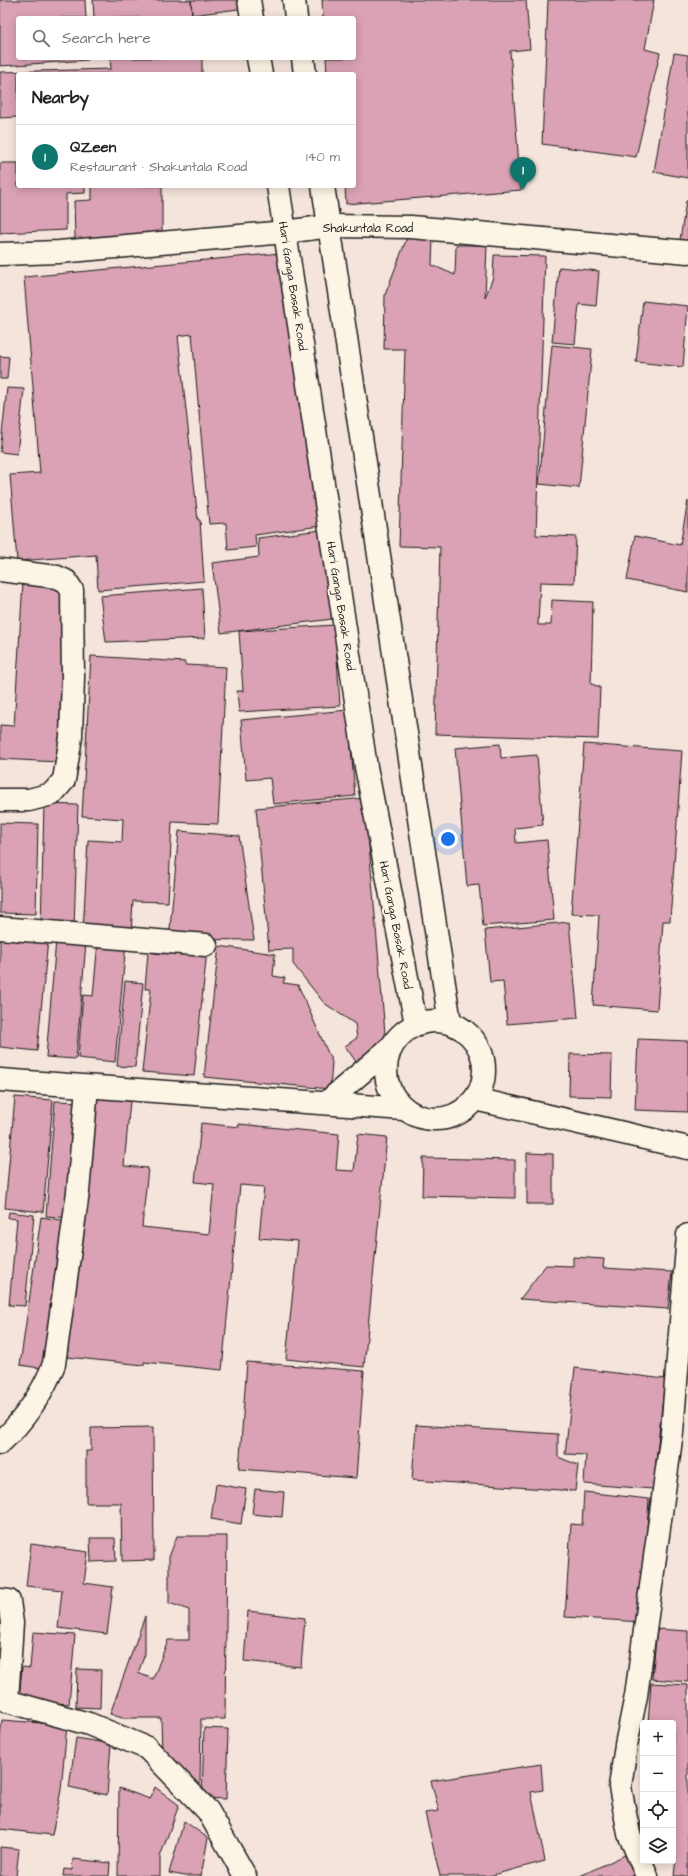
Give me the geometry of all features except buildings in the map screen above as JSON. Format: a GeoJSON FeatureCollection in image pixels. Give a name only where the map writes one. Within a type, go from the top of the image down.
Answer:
{"type":"FeatureCollection","features":[{"type":"Feature","properties":{"kind":"street"},"geometry":{"type":"LineString","coordinates":[[249,0],[252,16]]}},
{"type":"Feature","properties":{"kind":"street"},"geometry":{"type":"LineString","coordinates":[[294,0],[296,16]]}},
{"type":"Feature","properties":{"kind":"street"},"geometry":{"type":"LineString","coordinates":[[258,60],[261,72]]}},
{"type":"Feature","properties":{"kind":"street"},"geometry":{"type":"LineString","coordinates":[[303,60],[305,72]]}},
{"type":"Feature","properties":{"kind":"street","name":"Hari Ganga Basak Road"},"geometry":{"type":"LineString","coordinates":[[278,188],[366,768],[416,1024]]}},
{"type":"Feature","properties":{"kind":"street"},"geometry":{"type":"LineString","coordinates":[[323,188],[450,1023]]}},
{"type":"Feature","properties":{"kind":"street","name":"Shakuntala Road"},"geometry":{"type":"LineString","coordinates":[[0,254],[59,252],[285,232],[330,226],[411,227],[688,252]]}},
{"type":"Feature","properties":{"kind":"street"},"geometry":{"type":"LineString","coordinates":[[0,570],[57,577],[66,581],[72,590],[73,678],[71,737],[64,780],[52,794],[30,800],[0,800]]}},
{"type":"Feature","properties":{"kind":"street"},"geometry":{"type":"LineString","coordinates":[[0,928],[206,945]]}},
{"type":"Feature","properties":{"kind":"street"},"geometry":{"type":"LineString","coordinates":[[433,1020],[450,1023],[464,1030],[475,1040],[482,1055],[484,1070],[482,1086],[475,1099],[464,1111],[449,1118],[433,1120],[418,1117],[404,1109],[393,1097],[387,1081],[386,1063],[392,1047],[401,1033],[416,1024],[433,1020]]}},
{"type":"Feature","properties":{"kind":"street"},"geometry":{"type":"LineString","coordinates":[[326,1103],[392,1047]]}},
{"type":"Feature","properties":{"kind":"street"},"geometry":{"type":"LineString","coordinates":[[0,1080],[404,1109]]}},
{"type":"Feature","properties":{"kind":"street"},"geometry":{"type":"LineString","coordinates":[[0,1443],[12,1432],[28,1411],[48,1380],[54,1364],[78,1192],[86,1087]]}},
{"type":"Feature","properties":{"kind":"street"},"geometry":{"type":"LineString","coordinates":[[475,1099],[688,1148]]}},
{"type":"Feature","properties":{"kind":"street"},"geometry":{"type":"LineString","coordinates":[[646,1876],[629,1834],[620,1787],[626,1745],[636,1696],[672,1432],[688,1235]]}},
{"type":"Feature","properties":{"kind":"street"},"geometry":{"type":"LineString","coordinates":[[0,1600],[9,1601],[12,1623],[7,1701],[89,1724],[147,1748],[208,1811],[246,1876]]}},
{"type":"Feature","properties":{"kind":"place","name":"QZeen"},"geometry":{"type":"Point","coordinates":[523,190]}}]}
